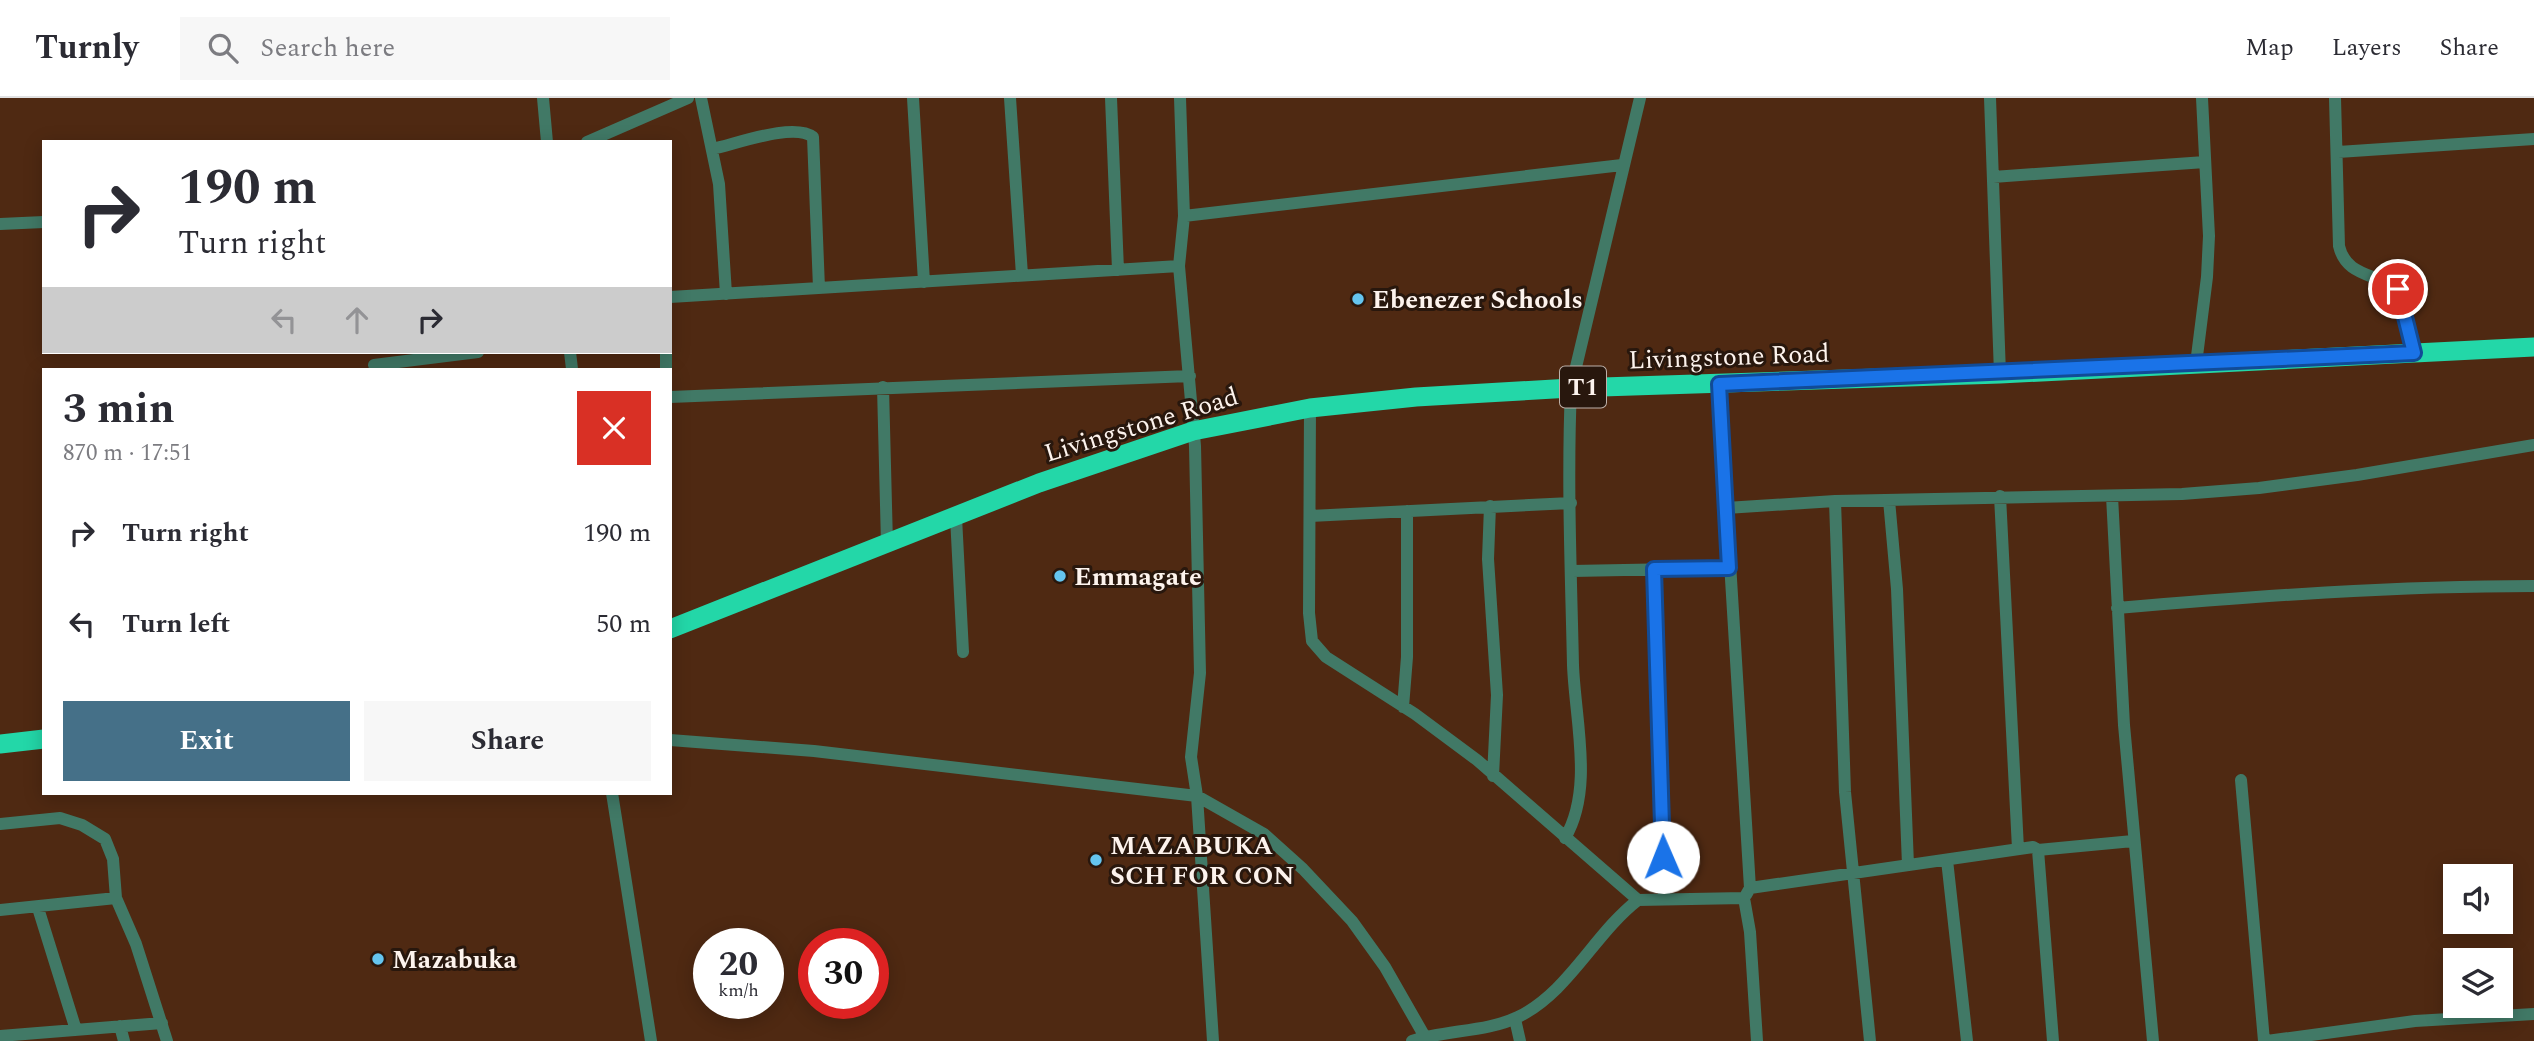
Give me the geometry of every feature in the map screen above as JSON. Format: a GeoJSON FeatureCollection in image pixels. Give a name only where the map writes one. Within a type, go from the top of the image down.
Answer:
{"type":"FeatureCollection","features":[{"type":"Feature","properties":{"kind":"highway","name":"Livingstone Road"},"geometry":{"type":"LineString","coordinates":[[672,628],[1039,483],[1194,431],[1310,408],[1416,397],[1571,388],[2000,374],[2534,347]]}},
{"type":"Feature","properties":{"kind":"highway"},"geometry":{"type":"LineString","coordinates":[[0,744],[42,739]]}},
{"type":"Feature","properties":{"kind":"street"},"geometry":{"type":"LineString","coordinates":[[543,98],[547,140]]}},
{"type":"Feature","properties":{"kind":"street"},"geometry":{"type":"LineString","coordinates":[[592,140],[688,98]]}},
{"type":"Feature","properties":{"kind":"street"},"geometry":{"type":"LineString","coordinates":[[701,98],[724,225],[726,295]]}},
{"type":"Feature","properties":{"kind":"street"},"geometry":{"type":"LineString","coordinates":[[913,98],[924,282]]}},
{"type":"Feature","properties":{"kind":"street"},"geometry":{"type":"LineString","coordinates":[[1010,98],[1022,275]]}},
{"type":"Feature","properties":{"kind":"street"},"geometry":{"type":"LineString","coordinates":[[1111,98],[1118,270]]}},
{"type":"Feature","properties":{"kind":"street"},"geometry":{"type":"LineString","coordinates":[[1180,98],[1184,216],[1179,266],[1194,431],[1200,673],[1191,757],[1197,796],[1213,1041]]}},
{"type":"Feature","properties":{"kind":"street"},"geometry":{"type":"LineString","coordinates":[[1565,838],[1576,819],[1581,778],[1574,698],[1571,388],[1640,98]]}},
{"type":"Feature","properties":{"kind":"street"},"geometry":{"type":"LineString","coordinates":[[1990,98],[2000,374]]}},
{"type":"Feature","properties":{"kind":"street"},"geometry":{"type":"LineString","coordinates":[[2196,364],[2207,277],[2209,236],[2202,98]]}},
{"type":"Feature","properties":{"kind":"street"},"geometry":{"type":"LineString","coordinates":[[2335,98],[2339,246],[2342,258],[2351,269],[2385,280],[2398,289],[2414,353]]}},
{"type":"Feature","properties":{"kind":"street"},"geometry":{"type":"LineString","coordinates":[[712,149],[785,131],[800,131],[813,137],[819,288]]}},
{"type":"Feature","properties":{"kind":"street"},"geometry":{"type":"LineString","coordinates":[[2338,152],[2534,139]]}},
{"type":"Feature","properties":{"kind":"street"},"geometry":{"type":"LineString","coordinates":[[1993,177],[2205,162]]}},
{"type":"Feature","properties":{"kind":"street"},"geometry":{"type":"LineString","coordinates":[[1184,216],[1622,165]]}},
{"type":"Feature","properties":{"kind":"street"},"geometry":{"type":"LineString","coordinates":[[0,223],[42,222]]}},
{"type":"Feature","properties":{"kind":"street"},"geometry":{"type":"LineString","coordinates":[[672,297],[1179,266]]}},
{"type":"Feature","properties":{"kind":"street"},"geometry":{"type":"LineString","coordinates":[[374,367],[464,354]]}},
{"type":"Feature","properties":{"kind":"street"},"geometry":{"type":"LineString","coordinates":[[672,397],[1189,376]]}},
{"type":"Feature","properties":{"kind":"street"},"geometry":{"type":"LineString","coordinates":[[1719,384],[1757,1041]]}},
{"type":"Feature","properties":{"kind":"street"},"geometry":{"type":"LineString","coordinates":[[883,387],[887,544]]}},
{"type":"Feature","properties":{"kind":"street"},"geometry":{"type":"LineString","coordinates":[[1310,408],[1309,613],[1312,641],[1326,657],[1477,760],[1638,900]]}},
{"type":"Feature","properties":{"kind":"street"},"geometry":{"type":"LineString","coordinates":[[1726,508],[1835,501],[2112,496],[2259,488],[2357,475],[2534,445]]}},
{"type":"Feature","properties":{"kind":"street"},"geometry":{"type":"LineString","coordinates":[[2000,496],[2018,849]]}},
{"type":"Feature","properties":{"kind":"street"},"geometry":{"type":"LineString","coordinates":[[2112,496],[2133,841],[2153,1041]]}},
{"type":"Feature","properties":{"kind":"street"},"geometry":{"type":"LineString","coordinates":[[1889,500],[1897,589],[1908,865]]}},
{"type":"Feature","properties":{"kind":"street"},"geometry":{"type":"LineString","coordinates":[[1835,501],[1843,737],[1852,872],[1870,1041]]}},
{"type":"Feature","properties":{"kind":"street"},"geometry":{"type":"LineString","coordinates":[[1310,516],[1571,503]]}},
{"type":"Feature","properties":{"kind":"street"},"geometry":{"type":"LineString","coordinates":[[1490,506],[1488,559],[1497,695],[1493,776]]}},
{"type":"Feature","properties":{"kind":"street"},"geometry":{"type":"LineString","coordinates":[[1402,707],[1407,657],[1407,511]]}},
{"type":"Feature","properties":{"kind":"street"},"geometry":{"type":"LineString","coordinates":[[956,517],[963,652]]}},
{"type":"Feature","properties":{"kind":"street"},"geometry":{"type":"LineString","coordinates":[[1572,571],[1729,568]]}},
{"type":"Feature","properties":{"kind":"street"},"geometry":{"type":"LineString","coordinates":[[1654,569],[1663,776],[1664,899]]}},
{"type":"Feature","properties":{"kind":"street"},"geometry":{"type":"LineString","coordinates":[[2117,608],[2233,597],[2410,587],[2534,586]]}},
{"type":"Feature","properties":{"kind":"street"},"geometry":{"type":"LineString","coordinates":[[672,740],[814,751],[1197,796],[1264,834],[1303,869],[1352,921],[1379,958],[1425,1037]]}},
{"type":"Feature","properties":{"kind":"street"},"geometry":{"type":"LineString","coordinates":[[2241,780],[2266,1041],[2415,1021],[2534,1014]]}},
{"type":"Feature","properties":{"kind":"street"},"geometry":{"type":"LineString","coordinates":[[612,795],[651,1041]]}},
{"type":"Feature","properties":{"kind":"street"},"geometry":{"type":"LineString","coordinates":[[0,824],[60,818],[97,833],[111,850],[116,898],[136,944],[167,1041]]}},
{"type":"Feature","properties":{"kind":"street"},"geometry":{"type":"LineString","coordinates":[[1412,1041],[1515,1019],[1532,1009],[1558,986],[1610,925],[1638,900],[1747,893],[1852,872],[2018,849],[2033,847],[2038,850],[2133,841]]}},
{"type":"Feature","properties":{"kind":"street"},"geometry":{"type":"LineString","coordinates":[[2038,850],[2053,1041]]}},
{"type":"Feature","properties":{"kind":"street"},"geometry":{"type":"LineString","coordinates":[[1947,860],[1967,1041]]}},
{"type":"Feature","properties":{"kind":"street"},"geometry":{"type":"LineString","coordinates":[[0,910],[116,898]]}},
{"type":"Feature","properties":{"kind":"street"},"geometry":{"type":"LineString","coordinates":[[38,908],[76,1030]]}},
{"type":"Feature","properties":{"kind":"street"},"geometry":{"type":"LineString","coordinates":[[1515,1019],[1520,1041]]}},
{"type":"Feature","properties":{"kind":"street"},"geometry":{"type":"LineString","coordinates":[[0,1036],[162,1023]]}},
{"type":"Feature","properties":{"kind":"street"},"geometry":{"type":"LineString","coordinates":[[120,1026],[124,1041]]}},
{"type":"Feature","properties":{"kind":"place","name":"Ebenezer Schools"},"geometry":{"type":"Point","coordinates":[1358,299]}},
{"type":"Feature","properties":{"kind":"place","name":"Emmagate"},"geometry":{"type":"Point","coordinates":[1060,576]}},
{"type":"Feature","properties":{"kind":"place","name":"MAZABUKA SCH FOR CON"},"geometry":{"type":"Point","coordinates":[1096,860]}},
{"type":"Feature","properties":{"kind":"place","name":"Mazabuka"},"geometry":{"type":"Point","coordinates":[378,959]}},
{"type":"Feature","properties":{"kind":"route"},"geometry":{"type":"LineString","coordinates":[[1663,857],[1663,776],[1657,692],[1654,569],[1729,568],[1719,384],[2000,374],[2414,353],[2406,311],[2398,289]]}}]}
